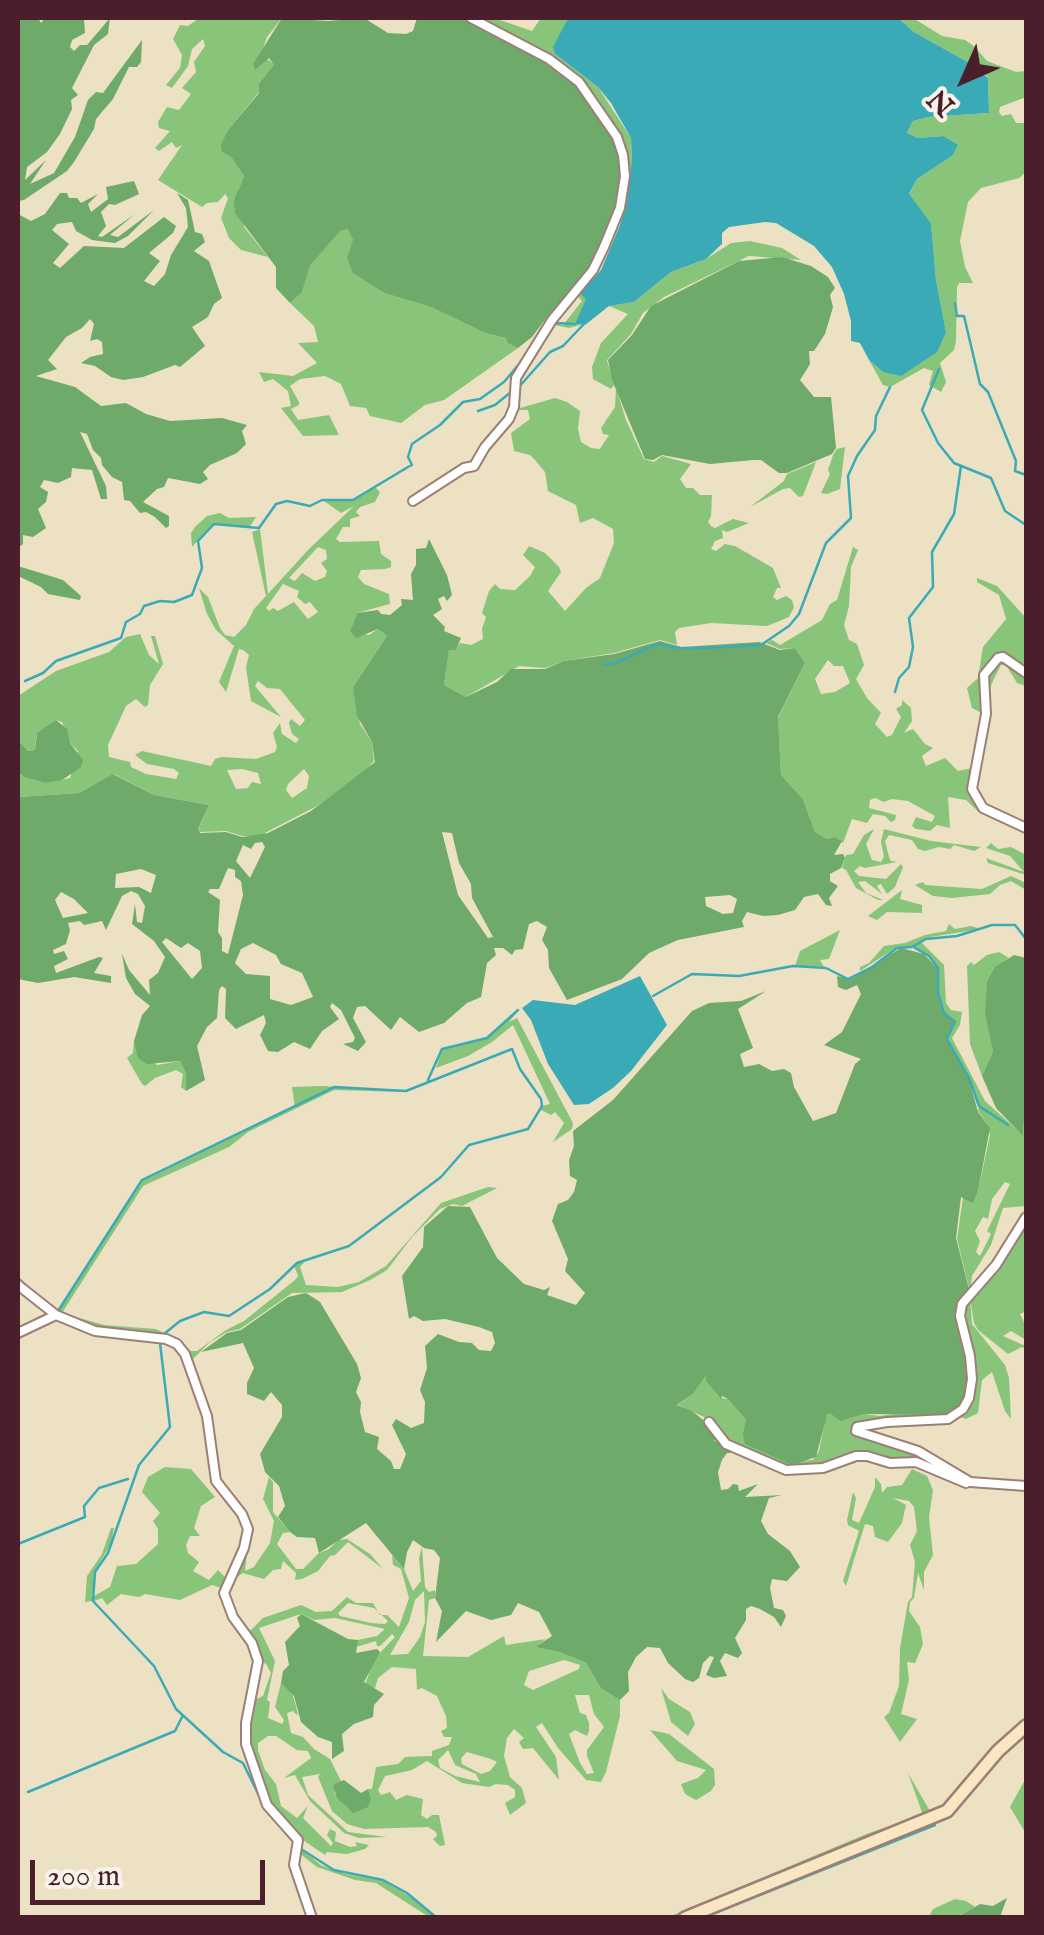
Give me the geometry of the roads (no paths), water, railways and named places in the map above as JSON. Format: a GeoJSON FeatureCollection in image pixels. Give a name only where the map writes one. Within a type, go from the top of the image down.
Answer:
{"type":"FeatureCollection","features":[{"type":"Feature","properties":{"kind":"street"},"geometry":{"type":"LineString","coordinates":[[413,500],[464,468],[474,466],[509,419],[516,378],[552,320],[593,270],[604,247],[620,208],[625,176],[616,137],[579,82],[549,60],[472,18]]}},
{"type":"Feature","properties":{"kind":"street"},"geometry":{"type":"LineString","coordinates":[[1026,673],[1008,658],[998,658],[984,676],[984,731],[972,789],[983,808],[1026,828]]}},
{"type":"Feature","properties":{"kind":"street"},"geometry":{"type":"LineString","coordinates":[[970,1482],[918,1452],[856,1431],[857,1427],[887,1422],[958,1416],[969,1398],[972,1379],[960,1316],[962,1304],[996,1265],[1026,1217]]}},
{"type":"Feature","properties":{"kind":"street"},"geometry":{"type":"LineString","coordinates":[[18,1285],[56,1315],[95,1331],[166,1338],[178,1344],[185,1354],[207,1416],[216,1481],[242,1514],[248,1529],[224,1594],[258,1661],[246,1744],[267,1805],[298,1840],[296,1872],[312,1918]]}},
{"type":"Feature","properties":{"kind":"street"},"geometry":{"type":"LineString","coordinates":[[18,1333],[56,1315]]}},
{"type":"Feature","properties":{"kind":"street"},"geometry":{"type":"LineString","coordinates":[[708,1422],[726,1444],[786,1470],[823,1468],[866,1456],[896,1464],[916,1462],[954,1480],[1026,1486]]}},
{"type":"Feature","properties":{"kind":"street"},"geometry":{"type":"LineString","coordinates":[[685,1918],[947,1811],[998,1751],[1026,1726]]}},
{"type":"Feature","properties":{"kind":"water"},"geometry":{"type":"Polygon","coordinates":[[[568,18],[898,18],[988,78],[989,113],[928,117],[913,121],[907,133],[918,138],[943,136],[958,145],[952,156],[917,179],[909,194],[931,223],[946,332],[937,352],[901,376],[883,372],[869,360],[860,343],[851,341],[851,321],[832,267],[814,246],[776,223],[765,222],[729,227],[722,233],[722,244],[706,259],[671,272],[634,302],[609,306],[585,325],[575,324],[586,299],[580,293],[601,270],[620,225],[632,159],[631,138],[611,103],[598,87],[555,54],[553,47],[568,18]]]}},
{"type":"Feature","properties":{"kind":"water"},"geometry":{"type":"Polygon","coordinates":[[[640,976],[667,1025],[613,1088],[589,1104],[574,1105],[548,1064],[531,1020],[522,1008],[533,1000],[575,1005],[640,976]]]}},
{"type":"Feature","properties":{"kind":"waterway"},"geometry":{"type":"LineString","coordinates":[[955,303],[957,316],[964,316],[980,384],[988,392],[1016,461],[1015,471],[1026,475]]}},
{"type":"Feature","properties":{"kind":"waterway"},"geometry":{"type":"LineString","coordinates":[[556,323],[575,324]]}},
{"type":"Feature","properties":{"kind":"waterway"},"geometry":{"type":"LineString","coordinates":[[518,388],[550,352],[563,346],[583,325]]}},
{"type":"Feature","properties":{"kind":"waterway"},"geometry":{"type":"LineString","coordinates":[[25,681],[43,673],[56,661],[121,638],[126,622],[140,614],[144,606],[192,595],[202,568],[198,541],[214,524],[259,528],[276,504],[287,501],[310,506],[322,500],[353,500],[412,465],[408,457],[412,444],[440,425],[463,402],[480,399],[504,382],[530,351]]}},
{"type":"Feature","properties":{"kind":"waterway"},"geometry":{"type":"LineString","coordinates":[[939,369],[922,410],[938,443],[954,463],[991,478],[1005,511],[1026,525]]}},
{"type":"Feature","properties":{"kind":"waterway"},"geometry":{"type":"LineString","coordinates":[[604,665],[658,644],[685,649],[761,645],[789,626],[799,614],[826,543],[851,518],[848,476],[875,430],[876,416],[890,387]]}},
{"type":"Feature","properties":{"kind":"waterway"},"geometry":{"type":"LineString","coordinates":[[478,411],[495,405],[511,392]]}},
{"type":"Feature","properties":{"kind":"waterway"},"geometry":{"type":"LineString","coordinates":[[895,692],[899,678],[909,667],[913,647],[909,618],[933,587],[932,552],[954,514],[961,466]]}},
{"type":"Feature","properties":{"kind":"waterway"},"geometry":{"type":"LineString","coordinates":[[653,996],[692,974],[739,976],[793,966],[826,968],[848,979],[897,948],[992,925],[1015,925],[1026,939]]}},
{"type":"Feature","properties":{"kind":"waterway"},"geometry":{"type":"LineString","coordinates":[[915,948],[929,956],[938,968],[938,992],[944,1013],[955,1022],[947,1039],[969,1078],[979,1106],[1008,1125]]}},
{"type":"Feature","properties":{"kind":"waterway"},"geometry":{"type":"LineString","coordinates":[[428,1080],[442,1049],[487,1038],[518,1010]]}},
{"type":"Feature","properties":{"kind":"waterway"},"geometry":{"type":"LineString","coordinates":[[58,1311],[142,1180],[334,1087],[406,1091],[512,1049],[520,1069],[541,1099],[542,1106],[528,1129],[469,1145],[441,1177],[349,1246],[297,1263],[270,1289],[229,1316],[204,1312],[180,1321],[164,1334],[143,1333]]}},
{"type":"Feature","properties":{"kind":"waterway"},"geometry":{"type":"LineString","coordinates":[[18,1278],[31,1291]]}},
{"type":"Feature","properties":{"kind":"waterway"},"geometry":{"type":"LineString","coordinates":[[160,1343],[170,1427],[139,1465],[108,1553],[95,1572],[93,1601],[154,1666],[176,1709],[223,1752],[243,1763],[265,1808],[295,1844]]}},
{"type":"Feature","properties":{"kind":"waterway"},"geometry":{"type":"LineString","coordinates":[[18,1544],[85,1517],[84,1506],[99,1488],[128,1479]]}},
{"type":"Feature","properties":{"kind":"waterway"},"geometry":{"type":"LineString","coordinates":[[28,1792],[175,1731],[182,1717]]}},
{"type":"Feature","properties":{"kind":"waterway"},"geometry":{"type":"LineString","coordinates":[[702,1918],[935,1825]]}},
{"type":"Feature","properties":{"kind":"waterway"},"geometry":{"type":"LineString","coordinates":[[301,1849],[334,1870],[383,1880],[407,1893],[437,1918]]}}]}
